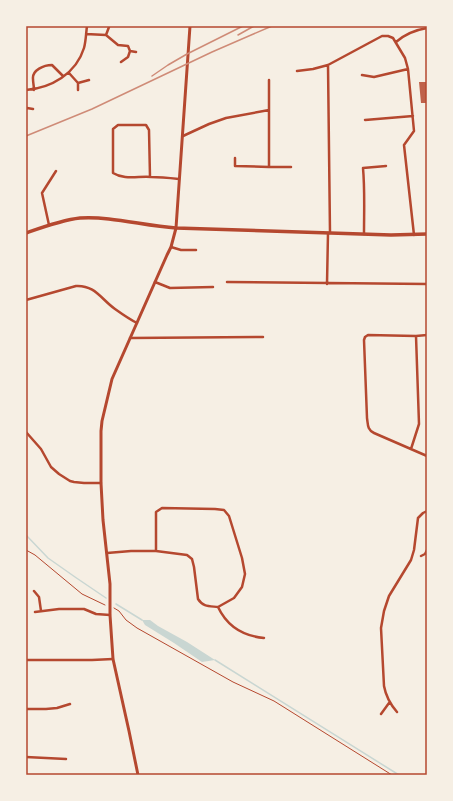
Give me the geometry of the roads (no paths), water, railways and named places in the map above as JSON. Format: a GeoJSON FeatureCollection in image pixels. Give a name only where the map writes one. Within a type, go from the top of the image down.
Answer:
{"type":"FeatureCollection","features":[{"type":"Feature","properties":{"kind":"main road"},"geometry":{"type":"LineString","coordinates":[[26,233],[70,220],[89,218],[176,228],[364,234],[427,234]]}},
{"type":"Feature","properties":{"kind":"street"},"geometry":{"type":"LineString","coordinates":[[26,90],[34,90],[44,87],[69,73],[75,66],[84,48],[87,26]]}},
{"type":"Feature","properties":{"kind":"street"},"geometry":{"type":"LineString","coordinates":[[138,775],[113,659],[110,615],[110,584],[103,520],[101,483],[101,431],[112,379],[171,247],[176,228],[190,26]]}},
{"type":"Feature","properties":{"kind":"street"},"geometry":{"type":"LineString","coordinates":[[106,35],[109,27]]}},
{"type":"Feature","properties":{"kind":"street"},"geometry":{"type":"LineString","coordinates":[[396,42],[413,31],[427,28]]}},
{"type":"Feature","properties":{"kind":"street"},"geometry":{"type":"LineString","coordinates":[[86,34],[106,35],[118,45],[128,46],[130,51],[128,57],[121,62]]}},
{"type":"Feature","properties":{"kind":"street"},"geometry":{"type":"LineString","coordinates":[[297,71],[328,65],[382,36],[393,38],[396,42],[405,58],[408,69],[413,116],[414,132],[404,145],[414,234]]}},
{"type":"Feature","properties":{"kind":"street"},"geometry":{"type":"LineString","coordinates":[[130,51],[136,52]]}},
{"type":"Feature","properties":{"kind":"street"},"geometry":{"type":"LineString","coordinates":[[34,90],[32,80],[33,74],[46,65],[52,65],[63,76]]}},
{"type":"Feature","properties":{"kind":"street"},"geometry":{"type":"LineString","coordinates":[[327,284],[329,233],[328,65]]}},
{"type":"Feature","properties":{"kind":"street"},"geometry":{"type":"LineString","coordinates":[[362,76],[374,76],[408,69]]}},
{"type":"Feature","properties":{"kind":"street"},"geometry":{"type":"LineString","coordinates":[[69,73],[78,84],[78,90]]}},
{"type":"Feature","properties":{"kind":"street"},"geometry":{"type":"LineString","coordinates":[[78,84],[89,80]]}},
{"type":"Feature","properties":{"kind":"street"},"geometry":{"type":"LineString","coordinates":[[269,80],[270,167]]}},
{"type":"Feature","properties":{"kind":"street"},"geometry":{"type":"LineString","coordinates":[[26,108],[34,109]]}},
{"type":"Feature","properties":{"kind":"street"},"geometry":{"type":"LineString","coordinates":[[183,136],[226,118],[269,110]]}},
{"type":"Feature","properties":{"kind":"street"},"geometry":{"type":"LineString","coordinates":[[365,120],[413,116]]}},
{"type":"Feature","properties":{"kind":"street"},"geometry":{"type":"LineString","coordinates":[[150,177],[149,130],[146,125],[118,125],[113,129],[113,173],[118,176],[179,179]]}},
{"type":"Feature","properties":{"kind":"street"},"geometry":{"type":"LineString","coordinates":[[235,158],[235,166],[291,167]]}},
{"type":"Feature","properties":{"kind":"street"},"geometry":{"type":"LineString","coordinates":[[364,234],[363,168],[386,166]]}},
{"type":"Feature","properties":{"kind":"street"},"geometry":{"type":"LineString","coordinates":[[50,226],[42,193],[56,171]]}},
{"type":"Feature","properties":{"kind":"street"},"geometry":{"type":"LineString","coordinates":[[171,247],[182,250],[196,250]]}},
{"type":"Feature","properties":{"kind":"street"},"geometry":{"type":"LineString","coordinates":[[155,282],[170,288],[213,287]]}},
{"type":"Feature","properties":{"kind":"street"},"geometry":{"type":"LineString","coordinates":[[227,282],[427,284]]}},
{"type":"Feature","properties":{"kind":"street"},"geometry":{"type":"LineString","coordinates":[[26,300],[82,285],[94,290],[116,310],[136,323]]}},
{"type":"Feature","properties":{"kind":"street"},"geometry":{"type":"LineString","coordinates":[[427,335],[368,335],[364,340],[367,418],[370,432],[427,456]]}},
{"type":"Feature","properties":{"kind":"street"},"geometry":{"type":"LineString","coordinates":[[410,448],[420,424],[416,336]]}},
{"type":"Feature","properties":{"kind":"street"},"geometry":{"type":"LineString","coordinates":[[130,338],[263,337]]}},
{"type":"Feature","properties":{"kind":"street"},"geometry":{"type":"LineString","coordinates":[[26,432],[41,450],[51,467],[59,474],[74,482],[101,483]]}},
{"type":"Feature","properties":{"kind":"street"},"geometry":{"type":"LineString","coordinates":[[107,553],[156,551],[187,555],[192,559],[198,599],[201,604],[205,606],[218,606],[234,598],[242,587],[245,574],[242,558],[229,516],[224,510],[207,508],[162,508],[156,512],[156,551]]}},
{"type":"Feature","properties":{"kind":"street"},"geometry":{"type":"LineString","coordinates":[[397,712],[389,703],[386,695],[383,679],[381,628],[384,611],[389,596],[411,560],[414,550],[418,518],[422,513],[427,512]]}},
{"type":"Feature","properties":{"kind":"street"},"geometry":{"type":"LineString","coordinates":[[421,556],[425,554],[427,550]]}},
{"type":"Feature","properties":{"kind":"street"},"geometry":{"type":"LineString","coordinates":[[34,591],[39,597],[41,611]]}},
{"type":"Feature","properties":{"kind":"street"},"geometry":{"type":"LineString","coordinates":[[218,606],[223,617],[233,626],[253,637],[264,638]]}},
{"type":"Feature","properties":{"kind":"street"},"geometry":{"type":"LineString","coordinates":[[35,612],[59,609],[84,609],[96,614],[110,615]]}},
{"type":"Feature","properties":{"kind":"street"},"geometry":{"type":"LineString","coordinates":[[26,660],[113,659]]}},
{"type":"Feature","properties":{"kind":"street"},"geometry":{"type":"LineString","coordinates":[[381,714],[389,703]]}},
{"type":"Feature","properties":{"kind":"street"},"geometry":{"type":"LineString","coordinates":[[26,709],[57,708],[70,704]]}},
{"type":"Feature","properties":{"kind":"street"},"geometry":{"type":"LineString","coordinates":[[26,757],[66,759]]}},
{"type":"Feature","properties":{"kind":"waterway"},"geometry":{"type":"LineString","coordinates":[[26,535],[48,558],[106,598]]}},
{"type":"Feature","properties":{"kind":"waterway"},"geometry":{"type":"LineString","coordinates":[[116,604],[142,620]]}},
{"type":"Feature","properties":{"kind":"waterway"},"geometry":{"type":"LineString","coordinates":[[215,660],[399,775]]}},
{"type":"Feature","properties":{"kind":"railway"},"geometry":{"type":"LineString","coordinates":[[152,76],[187,54],[243,26]]}},
{"type":"Feature","properties":{"kind":"railway"},"geometry":{"type":"LineString","coordinates":[[238,35],[254,26]]}},
{"type":"Feature","properties":{"kind":"railway"},"geometry":{"type":"LineString","coordinates":[[26,136],[92,109],[212,52],[272,26]]}}]}
